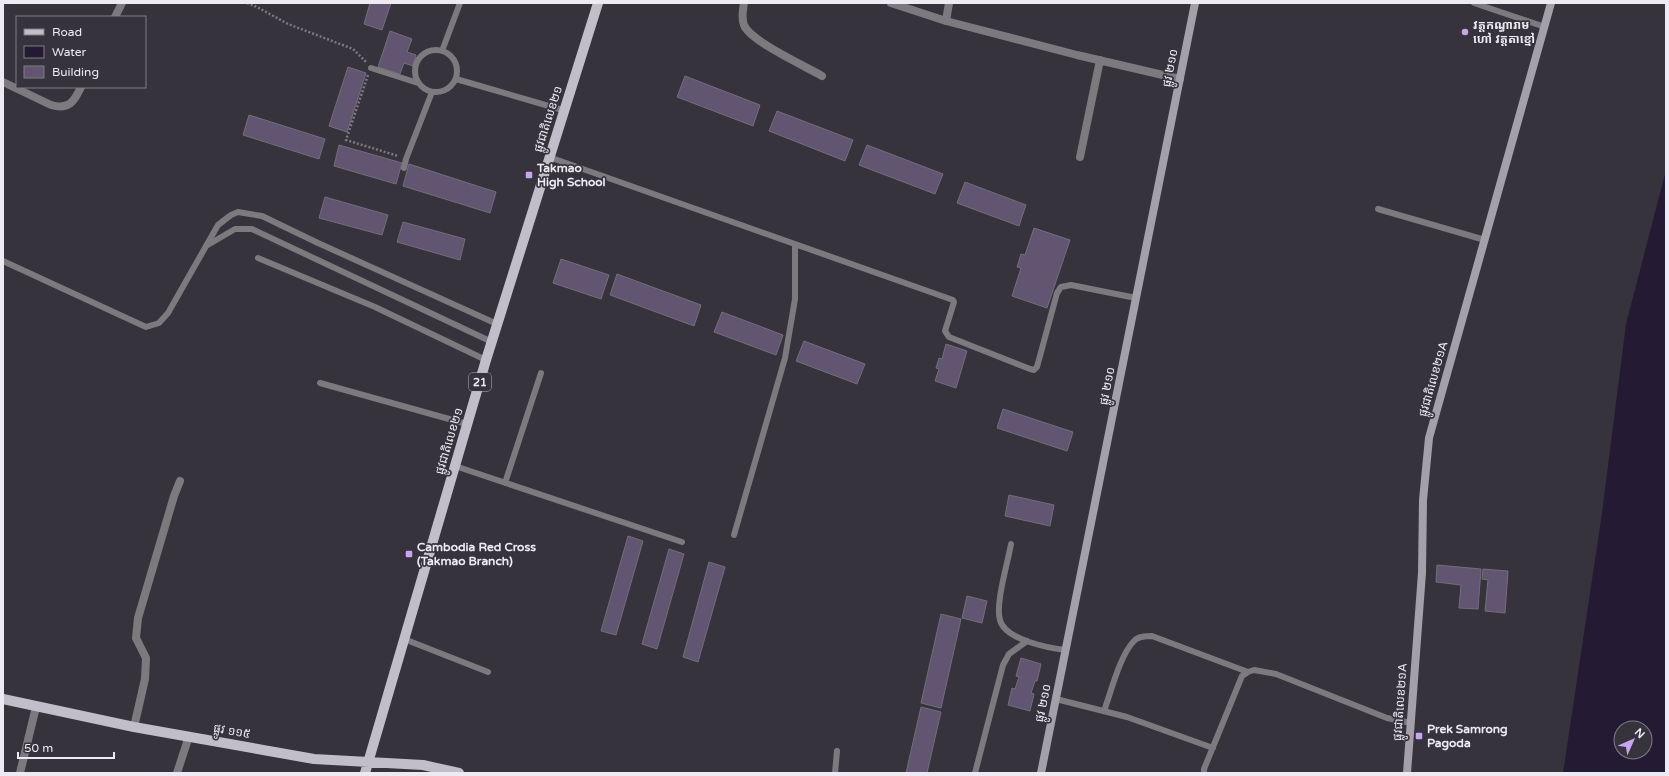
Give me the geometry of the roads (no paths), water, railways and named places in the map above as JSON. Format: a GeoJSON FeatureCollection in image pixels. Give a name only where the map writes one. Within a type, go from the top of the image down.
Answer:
{"type":"FeatureCollection","features":[{"type":"Feature","properties":{"kind":"main road","name":"ផ្លូវជាតិលេខ២១"},"geometry":{"type":"LineString","coordinates":[[365,773],[486,360],[549,157],[566,110],[598,3]]}},
{"type":"Feature","properties":{"kind":"main road","name":"ផ្លូវ ១១៥"},"geometry":{"type":"LineString","coordinates":[[3,699],[134,726],[314,759],[423,765],[459,773]]}},
{"type":"Feature","properties":{"kind":"street"},"geometry":{"type":"LineString","coordinates":[[116,16],[122,3]]}},
{"type":"Feature","properties":{"kind":"street"},"geometry":{"type":"LineString","coordinates":[[744,3],[742,14],[743,24],[749,33],[822,76]]}},
{"type":"Feature","properties":{"kind":"street"},"geometry":{"type":"LineString","coordinates":[[891,3],[946,21],[1180,79]]}},
{"type":"Feature","properties":{"kind":"street"},"geometry":{"type":"LineString","coordinates":[[946,21],[949,3]]}},
{"type":"Feature","properties":{"kind":"street","name":"ផ្លូវ ២១០"},"geometry":{"type":"LineString","coordinates":[[1041,773],[1195,3]]}},
{"type":"Feature","properties":{"kind":"street","name":"ផ្លូវជាតិលេខ២១A"},"geometry":{"type":"LineString","coordinates":[[1407,773],[1422,573],[1423,500],[1429,438],[1551,3]]}},
{"type":"Feature","properties":{"kind":"street"},"geometry":{"type":"LineString","coordinates":[[1080,157],[1100,60]]}},
{"type":"Feature","properties":{"kind":"street"},"geometry":{"type":"LineString","coordinates":[[3,82],[51,105],[59,107],[65,107],[72,103],[80,88]]}},
{"type":"Feature","properties":{"kind":"street"},"geometry":{"type":"LineString","coordinates":[[134,726],[145,679],[146,658],[136,638],[138,618],[174,496],[180,481]]}},
{"type":"Feature","properties":{"kind":"street"},"geometry":{"type":"LineString","coordinates":[[20,773],[36,707]]}},
{"type":"Feature","properties":{"kind":"street"},"geometry":{"type":"LineString","coordinates":[[177,773],[189,736]]}},
{"type":"Feature","properties":{"kind":"lane"},"geometry":{"type":"LineString","coordinates":[[442,51],[460,3]]}},
{"type":"Feature","properties":{"kind":"lane"},"geometry":{"type":"LineString","coordinates":[[1474,3],[1545,27]]}},
{"type":"Feature","properties":{"kind":"lane"},"geometry":{"type":"LineString","coordinates":[[434,50],[442,51],[450,56],[455,63],[457,71],[456,79],[450,87],[442,92],[432,92],[424,89],[418,83],[414,75],[415,66],[419,58],[426,52],[434,50]]}},
{"type":"Feature","properties":{"kind":"lane"},"geometry":{"type":"LineString","coordinates":[[371,68],[418,83]]}},
{"type":"Feature","properties":{"kind":"lane"},"geometry":{"type":"LineString","coordinates":[[456,79],[566,110]]}},
{"type":"Feature","properties":{"kind":"lane"},"geometry":{"type":"LineString","coordinates":[[404,168],[406,158],[432,92]]}},
{"type":"Feature","properties":{"kind":"lane"},"geometry":{"type":"LineString","coordinates":[[549,157],[953,300],[954,302],[945,331],[949,337],[1034,370],[1037,367],[1057,293],[1061,287],[1071,285],[1136,298]]}},
{"type":"Feature","properties":{"kind":"lane"},"geometry":{"type":"LineString","coordinates":[[1378,209],[1485,240]]}},
{"type":"Feature","properties":{"kind":"lane"},"geometry":{"type":"LineString","coordinates":[[3,261],[146,327],[159,323],[168,313],[218,225],[231,215],[238,212],[262,216],[497,324]]}},
{"type":"Feature","properties":{"kind":"lane"},"geometry":{"type":"LineString","coordinates":[[205,247],[235,229],[252,229],[492,342]]}},
{"type":"Feature","properties":{"kind":"lane"},"geometry":{"type":"LineString","coordinates":[[734,535],[785,358],[796,299],[795,244]]}},
{"type":"Feature","properties":{"kind":"lane"},"geometry":{"type":"LineString","coordinates":[[258,258],[375,307],[486,360]]}},
{"type":"Feature","properties":{"kind":"lane"},"geometry":{"type":"LineString","coordinates":[[505,483],[541,373]]}},
{"type":"Feature","properties":{"kind":"lane"},"geometry":{"type":"LineString","coordinates":[[320,384],[468,424]]}},
{"type":"Feature","properties":{"kind":"lane"},"geometry":{"type":"LineString","coordinates":[[455,466],[682,542]]}},
{"type":"Feature","properties":{"kind":"lane"},"geometry":{"type":"LineString","coordinates":[[1011,544],[999,604],[1000,620],[1008,631],[1027,641],[1048,648],[1066,650]]}},
{"type":"Feature","properties":{"kind":"lane"},"geometry":{"type":"LineString","coordinates":[[1104,711],[1123,659],[1134,640],[1143,636],[1152,636],[1248,672]]}},
{"type":"Feature","properties":{"kind":"lane"},"geometry":{"type":"LineString","coordinates":[[404,639],[488,672]]}},
{"type":"Feature","properties":{"kind":"lane"},"geometry":{"type":"LineString","coordinates":[[975,773],[1003,665],[1009,654],[1027,641]]}},
{"type":"Feature","properties":{"kind":"lane"},"geometry":{"type":"LineString","coordinates":[[1204,773],[1212,748],[1242,676],[1254,670],[1276,674],[1387,718],[1411,723]]}},
{"type":"Feature","properties":{"kind":"lane"},"geometry":{"type":"LineString","coordinates":[[1056,700],[1127,717],[1212,748]]}},
{"type":"Feature","properties":{"kind":"lane"},"geometry":{"type":"LineString","coordinates":[[835,773],[837,751]]}},
{"type":"Feature","properties":{"kind":"water"},"geometry":{"type":"Polygon","coordinates":[[[1666,170],[1666,773],[1563,773],[1602,513],[1626,324],[1666,170]]]}},
{"type":"Feature","properties":{"kind":"place","name":"វត្តកណ្ធារាម ហៅ វត្តតាខ្មៅ"},"geometry":{"type":"Point","coordinates":[1465,32]}},
{"type":"Feature","properties":{"kind":"place","name":"Takmao High School"},"geometry":{"type":"Point","coordinates":[529,175]}},
{"type":"Feature","properties":{"kind":"place","name":"Cambodia Red Cross (Takmao Branch)"},"geometry":{"type":"Point","coordinates":[409,554]}},
{"type":"Feature","properties":{"kind":"place","name":"Prek Samrong Pagoda"},"geometry":{"type":"Point","coordinates":[1419,736]}}]}
